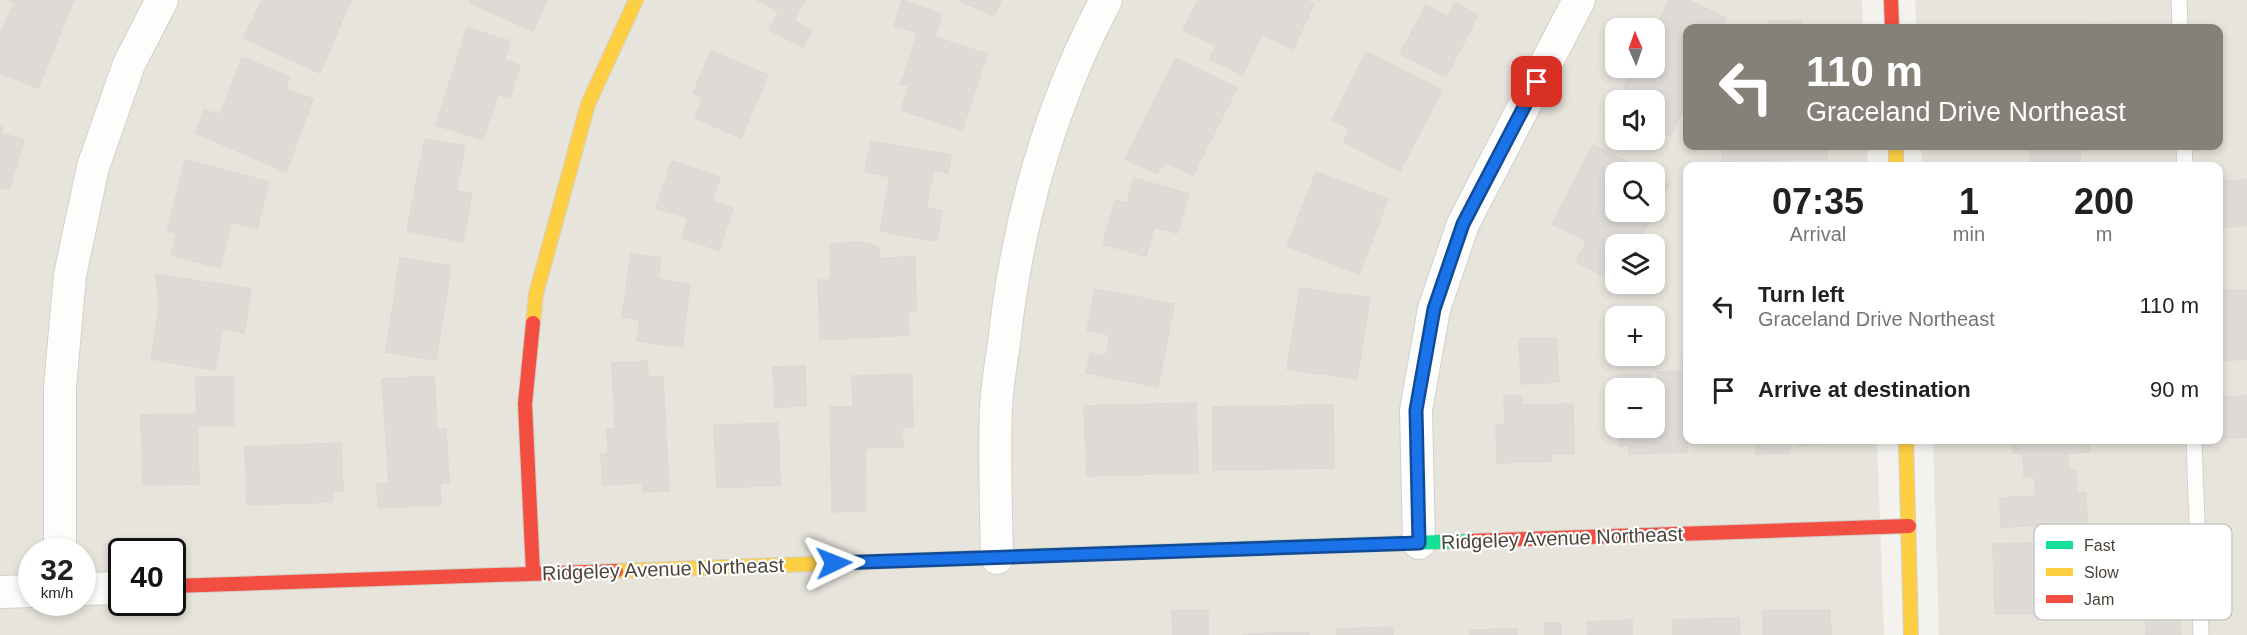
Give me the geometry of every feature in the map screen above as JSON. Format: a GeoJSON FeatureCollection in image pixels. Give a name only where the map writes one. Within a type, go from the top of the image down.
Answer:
{"type":"FeatureCollection","features":[{"type":"Feature","properties":{"kind":"street"},"geometry":{"type":"LineString","coordinates":[[60,538],[60,387],[70,275],[93,167],[129,64],[162,0]]}},
{"type":"Feature","properties":{"kind":"street"},"geometry":{"type":"LineString","coordinates":[[533,573],[525,404],[536,294],[588,104],[636,0]]}},
{"type":"Feature","properties":{"kind":"street"},"geometry":{"type":"LineString","coordinates":[[997,558],[996,406],[1010,288],[1028,200],[1055,112],[1092,26],[1106,0]]}},
{"type":"Feature","properties":{"kind":"street"},"geometry":{"type":"LineString","coordinates":[[1419,543],[1416,410],[1434,309],[1463,224],[1579,0]]}},
{"type":"Feature","properties":{"kind":"street"},"geometry":{"type":"LineString","coordinates":[[1891,0],[1892,24]]}},
{"type":"Feature","properties":{"kind":"street"},"geometry":{"type":"LineString","coordinates":[[1906,444],[1911,635]]}},
{"type":"Feature","properties":{"kind":"street","name":"Ridgeley Avenue Northeast"},"geometry":{"type":"LineString","coordinates":[[186,585],[1909,526]]}},
{"type":"Feature","properties":{"kind":"street"},"geometry":{"type":"LineString","coordinates":[[0,592],[18,591]]}},
{"type":"Feature","properties":{"kind":"lane"},"geometry":{"type":"LineString","coordinates":[[2179,0],[2180,24]]}},
{"type":"Feature","properties":{"kind":"lane"},"geometry":{"type":"LineString","coordinates":[[2194,444],[2197,524]]}},
{"type":"Feature","properties":{"kind":"lane"},"geometry":{"type":"LineString","coordinates":[[2200,620],[2201,635]]}},
{"type":"Feature","properties":{"kind":"shaded area"},"geometry":{"type":"Polygon","coordinates":[[[0,0],[1862,0],[1863,24],[1683,24],[1683,150],[1867,150],[1868,162],[1683,162],[1683,444],[1877,444],[1884,635],[0,635],[0,0]]]}},
{"type":"Feature","properties":{"kind":"shaded area"},"geometry":{"type":"Polygon","coordinates":[[[1915,0],[2247,0],[2247,635],[1939,635],[1933,444],[2223,444],[2223,162],[1922,162],[1921,150],[2223,150],[2223,24],[1916,24],[1915,0]]]}},
{"type":"Feature","properties":{"kind":"building"},"geometry":{"type":"Polygon","coordinates":[[[8,0],[74,0],[38,88],[0,73],[0,36],[14,2],[8,0]]]}},
{"type":"Feature","properties":{"kind":"building"},"geometry":{"type":"Polygon","coordinates":[[[262,0],[351,0],[320,73],[244,38],[262,0]]]}},
{"type":"Feature","properties":{"kind":"building"},"geometry":{"type":"Polygon","coordinates":[[[471,0],[547,0],[533,31],[470,3],[471,0]]]}},
{"type":"Feature","properties":{"kind":"building"},"geometry":{"type":"Polygon","coordinates":[[[757,0],[805,0],[794,21],[812,31],[803,47],[769,30],[779,11],[757,0]]]}},
{"type":"Feature","properties":{"kind":"building"},"geometry":{"type":"Polygon","coordinates":[[[902,0],[942,14],[934,37],[894,26],[902,0]]]}},
{"type":"Feature","properties":{"kind":"building"},"geometry":{"type":"Polygon","coordinates":[[[959,0],[1001,0],[994,16],[959,0]]]}},
{"type":"Feature","properties":{"kind":"building"},"geometry":{"type":"Polygon","coordinates":[[[1198,0],[1306,0],[1314,4],[1293,49],[1262,34],[1243,75],[1210,59],[1216,46],[1183,30],[1198,0]]]}},
{"type":"Feature","properties":{"kind":"building"},"geometry":{"type":"Polygon","coordinates":[[[1669,0],[1688,0],[1726,18],[1723,24],[1683,24],[1683,110],[1670,136],[1665,134],[1665,90],[1623,90],[1628,78],[1665,78],[1665,18],[1660,18],[1669,0]]]}},
{"type":"Feature","properties":{"kind":"building"},"geometry":{"type":"Polygon","coordinates":[[[1455,3],[1478,15],[1446,77],[1400,54],[1426,5],[1447,17],[1455,3]]]}},
{"type":"Feature","properties":{"kind":"building"},"geometry":{"type":"Polygon","coordinates":[[[1802,20],[1802,24],[1768,24],[1768,21],[1802,20]]]}},
{"type":"Feature","properties":{"kind":"building"},"geometry":{"type":"Polygon","coordinates":[[[467,28],[510,41],[504,60],[520,65],[510,98],[498,94],[483,140],[436,125],[467,28]]]}},
{"type":"Feature","properties":{"kind":"building"},"geometry":{"type":"Polygon","coordinates":[[[918,32],[987,54],[962,130],[901,110],[909,86],[901,84],[918,32]]]}},
{"type":"Feature","properties":{"kind":"building"},"geometry":{"type":"Polygon","coordinates":[[[711,51],[768,75],[741,138],[695,118],[703,97],[693,93],[711,51]]]}},
{"type":"Feature","properties":{"kind":"building"},"geometry":{"type":"Polygon","coordinates":[[[1366,52],[1442,90],[1400,171],[1344,142],[1350,129],[1332,120],[1366,52]]]}},
{"type":"Feature","properties":{"kind":"building"},"geometry":{"type":"Polygon","coordinates":[[[242,57],[290,77],[285,89],[313,99],[286,172],[196,133],[204,110],[220,115],[242,57]]]}},
{"type":"Feature","properties":{"kind":"building"},"geometry":{"type":"Polygon","coordinates":[[[1176,58],[1237,88],[1193,175],[1166,162],[1156,173],[1125,159],[1176,58]]]}},
{"type":"Feature","properties":{"kind":"building"},"geometry":{"type":"Polygon","coordinates":[[[0,126],[3,127],[1,133],[24,140],[9,190],[0,187],[0,126]]]}},
{"type":"Feature","properties":{"kind":"building"},"geometry":{"type":"Polygon","coordinates":[[[425,139],[465,146],[456,191],[472,194],[463,242],[407,231],[425,139]]]}},
{"type":"Feature","properties":{"kind":"building"},"geometry":{"type":"Polygon","coordinates":[[[871,141],[951,155],[948,173],[934,170],[926,208],[942,211],[936,241],[880,231],[890,177],[865,172],[871,141]]]}},
{"type":"Feature","properties":{"kind":"building"},"geometry":{"type":"Polygon","coordinates":[[[1593,145],[1627,162],[1605,162],[1605,222],[1649,222],[1643,234],[1605,234],[1605,276],[1576,262],[1587,241],[1552,224],[1593,145]]]}},
{"type":"Feature","properties":{"kind":"building"},"geometry":{"type":"Polygon","coordinates":[[[1722,150],[1827,150],[1827,159],[1723,161],[1722,150]]]}},
{"type":"Feature","properties":{"kind":"building"},"geometry":{"type":"Polygon","coordinates":[[[2030,150],[2080,150],[2081,162],[2031,162],[2030,150]]]}},
{"type":"Feature","properties":{"kind":"building"},"geometry":{"type":"Polygon","coordinates":[[[185,160],[269,182],[257,229],[232,222],[220,268],[171,255],[177,233],[167,231],[185,160]]]}},
{"type":"Feature","properties":{"kind":"building"},"geometry":{"type":"Polygon","coordinates":[[[672,161],[720,177],[712,201],[733,208],[719,250],[682,238],[688,218],[656,208],[672,161]]]}},
{"type":"Feature","properties":{"kind":"building"},"geometry":{"type":"Polygon","coordinates":[[[1316,172],[1388,199],[1359,274],[1287,246],[1316,172]]]}},
{"type":"Feature","properties":{"kind":"building"},"geometry":{"type":"Polygon","coordinates":[[[1134,178],[1189,194],[1177,233],[1154,227],[1146,256],[1103,244],[1115,200],[1127,203],[1134,178]]]}},
{"type":"Feature","properties":{"kind":"building"},"geometry":{"type":"Polygon","coordinates":[[[2247,180],[2247,226],[2223,227],[2223,181],[2247,180]]]}},
{"type":"Feature","properties":{"kind":"building"},"geometry":{"type":"Polygon","coordinates":[[[861,242],[878,247],[881,258],[915,257],[916,310],[908,311],[909,335],[820,340],[818,280],[831,280],[830,244],[861,242]]]}},
{"type":"Feature","properties":{"kind":"building"},"geometry":{"type":"Polygon","coordinates":[[[631,254],[661,258],[658,279],[690,284],[682,347],[637,341],[640,320],[622,317],[631,254]]]}},
{"type":"Feature","properties":{"kind":"building"},"geometry":{"type":"Polygon","coordinates":[[[400,258],[451,266],[436,360],[386,352],[400,258]]]}},
{"type":"Feature","properties":{"kind":"building"},"geometry":{"type":"Polygon","coordinates":[[[156,274],[251,289],[244,333],[222,329],[215,370],[151,359],[159,307],[156,274]]]}},
{"type":"Feature","properties":{"kind":"building"},"geometry":{"type":"Polygon","coordinates":[[[1300,288],[1370,298],[1357,379],[1287,369],[1300,288]]]}},
{"type":"Feature","properties":{"kind":"building"},"geometry":{"type":"Polygon","coordinates":[[[1095,289],[1174,304],[1158,387],[1086,373],[1090,353],[1106,356],[1110,335],[1087,330],[1095,289]]]}},
{"type":"Feature","properties":{"kind":"building"},"geometry":{"type":"Polygon","coordinates":[[[2246,290],[2247,359],[2223,361],[2223,291],[2246,290]]]}},
{"type":"Feature","properties":{"kind":"building"},"geometry":{"type":"Polygon","coordinates":[[[1556,338],[1559,382],[1521,384],[1519,339],[1556,338]]]}},
{"type":"Feature","properties":{"kind":"building"},"geometry":{"type":"Polygon","coordinates":[[[647,361],[648,377],[663,377],[669,491],[643,492],[642,483],[603,485],[601,454],[608,454],[607,429],[615,428],[612,363],[647,361]]]}},
{"type":"Feature","properties":{"kind":"building"},"geometry":{"type":"Polygon","coordinates":[[[805,366],[806,406],[775,407],[773,367],[805,366]]]}},
{"type":"Feature","properties":{"kind":"building"},"geometry":{"type":"Polygon","coordinates":[[[1657,372],[1683,372],[1683,444],[1687,444],[1687,452],[1629,454],[1629,445],[1620,446],[1620,438],[1665,438],[1665,378],[1657,378],[1657,372]]]}},
{"type":"Feature","properties":{"kind":"building"},"geometry":{"type":"Polygon","coordinates":[[[912,374],[913,427],[902,427],[903,447],[865,448],[866,511],[832,512],[830,407],[853,407],[852,376],[912,374]]]}},
{"type":"Feature","properties":{"kind":"building"},"geometry":{"type":"Polygon","coordinates":[[[1652,374],[1652,378],[1618,378],[1618,375],[1652,374]]]}},
{"type":"Feature","properties":{"kind":"building"},"geometry":{"type":"Polygon","coordinates":[[[434,376],[437,430],[446,429],[449,482],[440,483],[441,505],[378,508],[377,484],[389,483],[382,379],[434,376]]]}},
{"type":"Feature","properties":{"kind":"building"},"geometry":{"type":"Polygon","coordinates":[[[196,377],[234,377],[234,426],[197,426],[196,377]]]}},
{"type":"Feature","properties":{"kind":"building"},"geometry":{"type":"Polygon","coordinates":[[[1504,396],[1522,396],[1522,405],[1573,404],[1574,454],[1552,454],[1551,461],[1497,463],[1496,425],[1505,425],[1504,396]]]}},
{"type":"Feature","properties":{"kind":"building"},"geometry":{"type":"Polygon","coordinates":[[[2247,396],[2247,437],[2223,438],[2223,397],[2247,396]]]}},
{"type":"Feature","properties":{"kind":"building"},"geometry":{"type":"Polygon","coordinates":[[[1196,403],[1198,473],[1087,476],[1084,406],[1196,403]]]}},
{"type":"Feature","properties":{"kind":"building"},"geometry":{"type":"Polygon","coordinates":[[[1333,405],[1334,468],[1213,470],[1213,407],[1333,405]]]}},
{"type":"Feature","properties":{"kind":"building"},"geometry":{"type":"Polygon","coordinates":[[[197,414],[199,484],[143,485],[141,415],[197,414]]]}},
{"type":"Feature","properties":{"kind":"building"},"geometry":{"type":"Polygon","coordinates":[[[778,423],[780,485],[717,488],[714,425],[778,423]]]}},
{"type":"Feature","properties":{"kind":"building"},"geometry":{"type":"Polygon","coordinates":[[[341,443],[343,491],[332,492],[332,502],[247,505],[245,447],[341,443]]]}},
{"type":"Feature","properties":{"kind":"building"},"geometry":{"type":"Polygon","coordinates":[[[1756,444],[1790,444],[1790,453],[1756,454],[1756,444]]]}},
{"type":"Feature","properties":{"kind":"building"},"geometry":{"type":"Polygon","coordinates":[[[2012,444],[2089,444],[2090,452],[2068,453],[2069,470],[2076,470],[2077,493],[2086,493],[2087,524],[2034,524],[2034,526],[2001,527],[2000,498],[2035,496],[2035,477],[2024,477],[2023,453],[2013,453],[2012,444]]]}},
{"type":"Feature","properties":{"kind":"building"},"geometry":{"type":"Polygon","coordinates":[[[2034,543],[2034,613],[1995,614],[1993,544],[2034,543]]]}},
{"type":"Feature","properties":{"kind":"building"},"geometry":{"type":"Polygon","coordinates":[[[1208,610],[1208,635],[1173,635],[1172,611],[1208,610]]]}},
{"type":"Feature","properties":{"kind":"building"},"geometry":{"type":"Polygon","coordinates":[[[1830,610],[1831,635],[1763,635],[1763,611],[1830,610]]]}},
{"type":"Feature","properties":{"kind":"building"},"geometry":{"type":"Polygon","coordinates":[[[1739,618],[1740,635],[1673,635],[1672,620],[1739,618]]]}},
{"type":"Feature","properties":{"kind":"building"},"geometry":{"type":"Polygon","coordinates":[[[1632,620],[1632,635],[1588,635],[1587,622],[1632,620]]]}},
{"type":"Feature","properties":{"kind":"building"},"geometry":{"type":"Polygon","coordinates":[[[2180,620],[2181,635],[2146,635],[2146,621],[2180,620]]]}},
{"type":"Feature","properties":{"kind":"building"},"geometry":{"type":"Polygon","coordinates":[[[1544,623],[1561,623],[1561,635],[1545,635],[1544,623]]]}},
{"type":"Feature","properties":{"kind":"building"},"geometry":{"type":"Polygon","coordinates":[[[1393,627],[1393,635],[1337,635],[1337,629],[1393,627]]]}},
{"type":"Feature","properties":{"kind":"building"},"geometry":{"type":"Polygon","coordinates":[[[1517,629],[1517,635],[1470,635],[1470,630],[1517,629]]]}},
{"type":"Feature","properties":{"kind":"building"},"geometry":{"type":"Polygon","coordinates":[[[1309,632],[1309,635],[1244,635],[1244,634],[1309,632]]]}},
{"type":"Feature","properties":{"kind":"traffic: fast"},"geometry":{"type":"LineString","coordinates":[[1001,557],[1469,541]]}},
{"type":"Feature","properties":{"kind":"traffic: slow"},"geometry":{"type":"LineString","coordinates":[[533,323],[536,294],[588,104],[636,0]]}},
{"type":"Feature","properties":{"kind":"traffic: slow"},"geometry":{"type":"LineString","coordinates":[[1896,150],[1896,162]]}},
{"type":"Feature","properties":{"kind":"traffic: slow"},"geometry":{"type":"LineString","coordinates":[[1906,444],[1911,635]]}},
{"type":"Feature","properties":{"kind":"traffic: slow"},"geometry":{"type":"LineString","coordinates":[[616,571],[1001,557]]}},
{"type":"Feature","properties":{"kind":"traffic: jam"},"geometry":{"type":"LineString","coordinates":[[1891,0],[1892,24]]}},
{"type":"Feature","properties":{"kind":"traffic: jam"},"geometry":{"type":"LineString","coordinates":[[533,323],[525,404],[533,573]]}},
{"type":"Feature","properties":{"kind":"traffic: jam"},"geometry":{"type":"LineString","coordinates":[[1469,541],[1909,526]]}},
{"type":"Feature","properties":{"kind":"traffic: jam"},"geometry":{"type":"LineString","coordinates":[[186,586],[616,571]]}},
{"type":"Feature","properties":{"kind":"route"},"geometry":{"type":"LineString","coordinates":[[834,563],[1419,543],[1416,410],[1434,309],[1463,224],[1537,82]]}}]}
